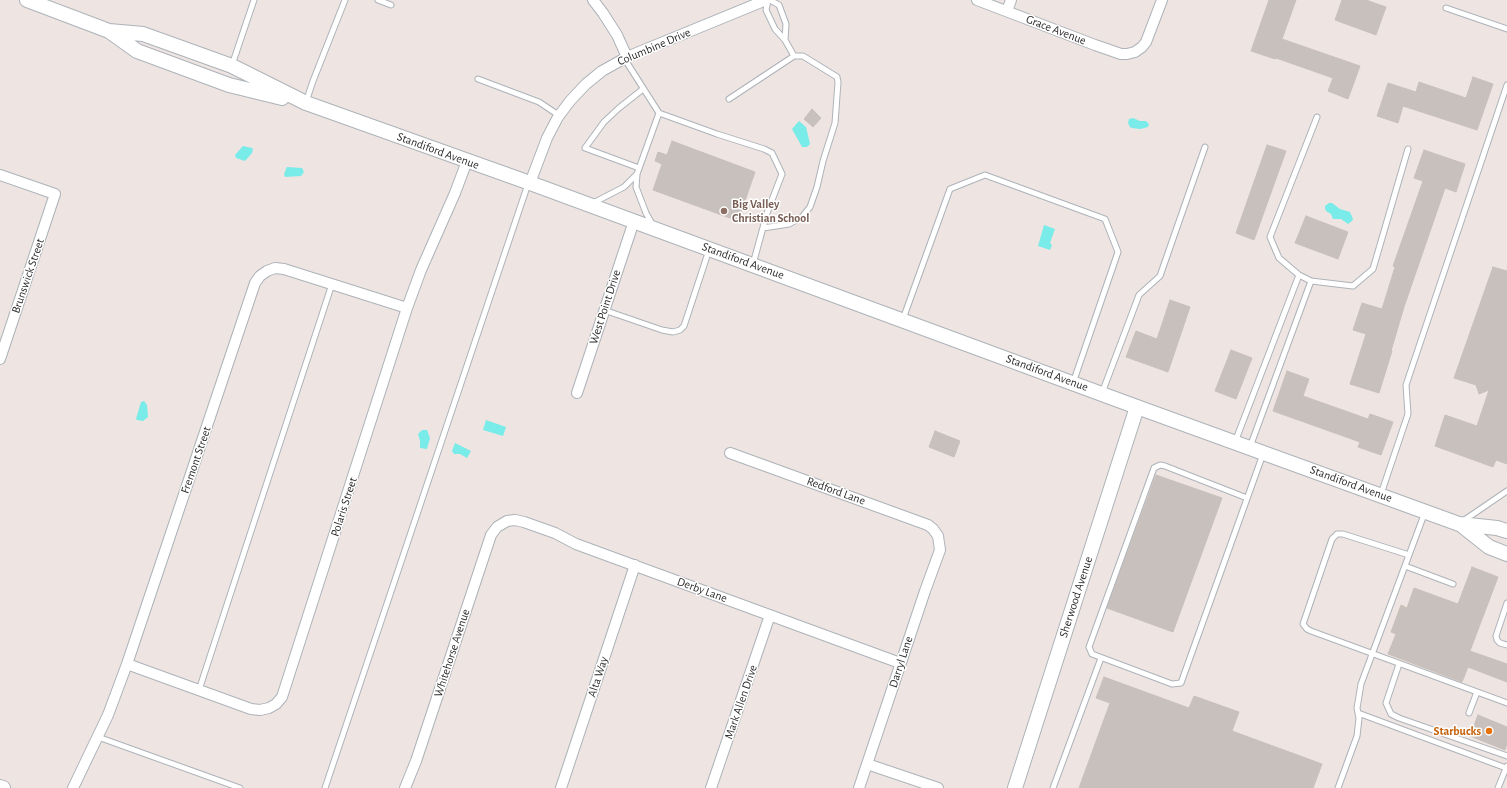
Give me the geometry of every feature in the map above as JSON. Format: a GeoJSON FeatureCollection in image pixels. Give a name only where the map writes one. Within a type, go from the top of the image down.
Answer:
{"type":"FeatureCollection","features":[{"type":"Feature","properties":{"kind":"main road","name":"Standiford Avenue"},"geometry":{"type":"LineString","coordinates":[[27,0],[109,31],[143,34],[232,66],[306,103],[654,228],[1137,407],[1459,524],[1497,528],[1507,531]]}},
{"type":"Feature","properties":{"kind":"main road"},"geometry":{"type":"LineString","coordinates":[[109,31],[137,51],[144,54],[229,85],[306,103]]}},
{"type":"Feature","properties":{"kind":"main road","name":"Sherwood Avenue"},"geometry":{"type":"LineString","coordinates":[[1015,788],[1137,407]]}},
{"type":"Feature","properties":{"kind":"main road","name":"Standiford Avenue"},"geometry":{"type":"LineString","coordinates":[[1459,524],[1489,547],[1507,554]]}},
{"type":"Feature","properties":{"kind":"street"},"geometry":{"type":"LineString","coordinates":[[593,0],[617,35],[625,57]]}},
{"type":"Feature","properties":{"kind":"street","name":"Columbine Drive"},"geometry":{"type":"LineString","coordinates":[[529,183],[547,138],[560,116],[570,101],[586,84],[602,71],[625,57],[768,0]]}},
{"type":"Feature","properties":{"kind":"street","name":"Grace Avenue"},"geometry":{"type":"LineString","coordinates":[[977,0],[1121,54],[1135,52],[1146,42],[1162,0]]}},
{"type":"Feature","properties":{"kind":"street"},"geometry":{"type":"LineString","coordinates":[[1007,11],[1011,0]]}},
{"type":"Feature","properties":{"kind":"street","name":"Polaris Street"},"geometry":{"type":"LineString","coordinates":[[127,664],[251,709],[260,710],[272,707],[282,697],[407,308],[421,270],[455,193],[467,161]]}},
{"type":"Feature","properties":{"kind":"street","name":"Brunswick Street"},"geometry":{"type":"LineString","coordinates":[[0,175],[55,194],[0,359]]}},
{"type":"Feature","properties":{"kind":"street","name":"West Point Drive"},"geometry":{"type":"LineString","coordinates":[[577,393],[634,221]]}},
{"type":"Feature","properties":{"kind":"street","name":"Fremont Street"},"geometry":{"type":"LineString","coordinates":[[73,788],[108,715],[127,664],[255,283],[260,276],[267,271],[275,268],[284,269],[407,308]]}},
{"type":"Feature","properties":{"kind":"street","name":"Redford Lane"},"geometry":{"type":"LineString","coordinates":[[730,453],[928,525],[938,536]]}},
{"type":"Feature","properties":{"kind":"street","name":"Derby Lane"},"geometry":{"type":"LineString","coordinates":[[504,522],[515,520],[555,533],[576,544],[900,663]]}},
{"type":"Feature","properties":{"kind":"street","name":"Whitehorse Avenue"},"geometry":{"type":"LineString","coordinates":[[405,788],[416,761],[491,535],[497,527],[504,522]]}},
{"type":"Feature","properties":{"kind":"street","name":"Darryl Lane"},"geometry":{"type":"LineString","coordinates":[[859,788],[900,663],[940,550],[938,536]]}},
{"type":"Feature","properties":{"kind":"street","name":"Alta Way"},"geometry":{"type":"LineString","coordinates":[[561,788],[635,565]]}},
{"type":"Feature","properties":{"kind":"street","name":"Mark Allen Drive"},"geometry":{"type":"LineString","coordinates":[[712,788],[770,615]]}},
{"type":"Feature","properties":{"kind":"street"},"geometry":{"type":"LineString","coordinates":[[867,764],[938,788]]}},
{"type":"Feature","properties":{"kind":"lane"},"geometry":{"type":"LineString","coordinates":[[232,66],[254,0]]}},
{"type":"Feature","properties":{"kind":"lane"},"geometry":{"type":"LineString","coordinates":[[306,103],[313,81],[345,0]]}},
{"type":"Feature","properties":{"kind":"lane"},"geometry":{"type":"LineString","coordinates":[[378,0],[391,5]]}},
{"type":"Feature","properties":{"kind":"lane"},"geometry":{"type":"LineString","coordinates":[[785,40],[786,24],[779,5],[768,0],[766,10],[775,29],[785,40],[794,56]]}},
{"type":"Feature","properties":{"kind":"lane"},"geometry":{"type":"LineString","coordinates":[[1446,8],[1507,29]]}},
{"type":"Feature","properties":{"kind":"lane"},"geometry":{"type":"LineString","coordinates":[[729,99],[794,56],[803,56],[837,77],[838,82],[835,123],[810,207],[802,217],[789,224],[763,228]]}},
{"type":"Feature","properties":{"kind":"lane"},"geometry":{"type":"LineString","coordinates":[[625,57],[643,89],[659,113],[772,153],[782,174],[752,265]]}},
{"type":"Feature","properties":{"kind":"lane"},"geometry":{"type":"LineString","coordinates":[[478,79],[539,102],[560,116]]}},
{"type":"Feature","properties":{"kind":"lane"},"geometry":{"type":"LineString","coordinates":[[1381,495],[1408,414],[1406,385],[1507,85]]}},
{"type":"Feature","properties":{"kind":"lane"},"geometry":{"type":"LineString","coordinates":[[639,168],[585,148],[604,122],[643,89]]}},
{"type":"Feature","properties":{"kind":"lane"},"geometry":{"type":"LineString","coordinates":[[654,228],[636,187],[637,174],[659,113]]}},
{"type":"Feature","properties":{"kind":"lane"},"geometry":{"type":"LineString","coordinates":[[1317,117],[1270,237],[1279,258],[1299,275],[1311,281],[1353,286],[1372,269],[1408,149]]}},
{"type":"Feature","properties":{"kind":"lane"},"geometry":{"type":"LineString","coordinates":[[1102,394],[1139,296],[1160,276],[1205,147]]}},
{"type":"Feature","properties":{"kind":"lane"},"geometry":{"type":"LineString","coordinates":[[590,205],[624,187],[637,174]]}},
{"type":"Feature","properties":{"kind":"lane"},"geometry":{"type":"LineString","coordinates":[[902,320],[950,189],[985,176],[1098,216],[1105,219],[1118,252],[1073,383]]}},
{"type":"Feature","properties":{"kind":"lane"},"geometry":{"type":"LineString","coordinates":[[325,788],[529,183]]}},
{"type":"Feature","properties":{"kind":"lane"},"geometry":{"type":"LineString","coordinates":[[604,310],[662,330],[673,332],[680,330],[684,326],[710,249]]}},
{"type":"Feature","properties":{"kind":"lane"},"geometry":{"type":"LineString","coordinates":[[1235,442],[1299,275]]}},
{"type":"Feature","properties":{"kind":"lane"},"geometry":{"type":"LineString","coordinates":[[1247,498],[1164,466],[1160,465],[1154,468],[1089,647],[1092,654],[1172,684],[1181,683],[1247,498],[1257,450],[1311,281]]}},
{"type":"Feature","properties":{"kind":"lane"},"geometry":{"type":"LineString","coordinates":[[199,690],[332,284]]}},
{"type":"Feature","properties":{"kind":"lane"},"geometry":{"type":"LineString","coordinates":[[1459,524],[1507,491]]}},
{"type":"Feature","properties":{"kind":"lane"},"geometry":{"type":"LineString","coordinates":[[1338,788],[1356,736],[1360,684],[1425,511]]}},
{"type":"Feature","properties":{"kind":"lane"},"geometry":{"type":"LineString","coordinates":[[1408,555],[1343,534],[1337,534],[1332,539],[1303,624],[1307,629],[1507,703]]}},
{"type":"Feature","properties":{"kind":"lane"},"geometry":{"type":"LineString","coordinates":[[1405,566],[1453,584]]}},
{"type":"Feature","properties":{"kind":"lane"},"geometry":{"type":"LineString","coordinates":[[1507,603],[1496,636],[1500,643],[1507,645]]}},
{"type":"Feature","properties":{"kind":"lane"},"geometry":{"type":"LineString","coordinates":[[1053,788],[1101,658]]}},
{"type":"Feature","properties":{"kind":"lane"},"geometry":{"type":"LineString","coordinates":[[1399,664],[1386,704],[1391,714],[1507,756]]}},
{"type":"Feature","properties":{"kind":"lane"},"geometry":{"type":"LineString","coordinates":[[1469,713],[1477,692]]}},
{"type":"Feature","properties":{"kind":"lane"},"geometry":{"type":"LineString","coordinates":[[1358,713],[1506,767],[1498,788]]}},
{"type":"Feature","properties":{"kind":"lane"},"geometry":{"type":"LineString","coordinates":[[98,737],[240,788]]}},
{"type":"Feature","properties":{"kind":"water"},"geometry":{"type":"Polygon","coordinates":[[[1133,118],[1140,121],[1146,121],[1149,124],[1148,127],[1140,129],[1130,127],[1128,123],[1129,119],[1133,118]]]}},
{"type":"Feature","properties":{"kind":"water"},"geometry":{"type":"Polygon","coordinates":[[[799,121],[806,127],[810,144],[807,147],[802,147],[792,129],[799,121]]]}},
{"type":"Feature","properties":{"kind":"water"},"geometry":{"type":"Polygon","coordinates":[[[243,146],[253,149],[252,153],[245,161],[236,158],[235,155],[243,146]]]}},
{"type":"Feature","properties":{"kind":"water"},"geometry":{"type":"Polygon","coordinates":[[[287,167],[302,168],[304,172],[301,176],[285,177],[284,174],[287,167]]]}},
{"type":"Feature","properties":{"kind":"water"},"geometry":{"type":"Polygon","coordinates":[[[1329,203],[1350,212],[1353,219],[1352,221],[1348,224],[1341,219],[1333,219],[1331,214],[1326,211],[1325,208],[1325,206],[1329,203]]]}},
{"type":"Feature","properties":{"kind":"water"},"geometry":{"type":"Polygon","coordinates":[[[1044,225],[1055,229],[1050,243],[1052,245],[1050,250],[1038,246],[1044,225]]]}},
{"type":"Feature","properties":{"kind":"water"},"geometry":{"type":"Polygon","coordinates":[[[144,401],[147,405],[148,417],[143,421],[137,420],[141,402],[144,401]]]}},
{"type":"Feature","properties":{"kind":"water"},"geometry":{"type":"Polygon","coordinates":[[[486,420],[506,427],[503,436],[483,430],[486,420]]]}},
{"type":"Feature","properties":{"kind":"water"},"geometry":{"type":"Polygon","coordinates":[[[422,430],[427,430],[430,438],[427,449],[420,448],[418,434],[422,430]]]}},
{"type":"Feature","properties":{"kind":"water"},"geometry":{"type":"Polygon","coordinates":[[[455,443],[471,451],[467,458],[460,454],[454,454],[452,451],[455,443]]]}},
{"type":"Feature","properties":{"kind":"building"},"geometry":{"type":"Polygon","coordinates":[[[1269,0],[1296,0],[1282,39],[1360,66],[1348,99],[1328,91],[1333,78],[1251,51],[1269,0]]]}},
{"type":"Feature","properties":{"kind":"building"},"geometry":{"type":"Polygon","coordinates":[[[1342,0],[1366,0],[1386,7],[1376,35],[1335,20],[1342,0]]]}},
{"type":"Feature","properties":{"kind":"building"},"geometry":{"type":"Polygon","coordinates":[[[1473,77],[1493,84],[1477,130],[1403,106],[1398,123],[1377,116],[1388,83],[1416,92],[1419,82],[1466,98],[1473,77]]]}},
{"type":"Feature","properties":{"kind":"building"},"geometry":{"type":"Polygon","coordinates":[[[812,109],[821,118],[813,127],[804,119],[812,109]]]}},
{"type":"Feature","properties":{"kind":"building"},"geometry":{"type":"Polygon","coordinates":[[[672,141],[755,172],[738,221],[653,190],[662,164],[655,161],[658,152],[667,155],[672,141]]]}},
{"type":"Feature","properties":{"kind":"building"},"geometry":{"type":"Polygon","coordinates":[[[1267,145],[1286,151],[1254,240],[1236,233],[1267,145]]]}},
{"type":"Feature","properties":{"kind":"building"},"geometry":{"type":"Polygon","coordinates":[[[1424,150],[1465,164],[1456,192],[1445,188],[1404,307],[1379,393],[1350,384],[1366,334],[1353,330],[1362,303],[1382,309],[1395,267],[1393,266],[1423,181],[1414,178],[1424,150]]]}},
{"type":"Feature","properties":{"kind":"building"},"geometry":{"type":"Polygon","coordinates":[[[1306,216],[1348,232],[1338,259],[1295,243],[1306,216]]]}},
{"type":"Feature","properties":{"kind":"building"},"geometry":{"type":"Polygon","coordinates":[[[1493,267],[1507,271],[1507,464],[1496,460],[1493,467],[1435,446],[1445,415],[1477,426],[1489,390],[1479,394],[1476,385],[1454,378],[1493,267]]]}},
{"type":"Feature","properties":{"kind":"building"},"geometry":{"type":"Polygon","coordinates":[[[1170,300],[1190,307],[1168,372],[1126,357],[1136,331],[1157,339],[1170,300]]]}},
{"type":"Feature","properties":{"kind":"building"},"geometry":{"type":"Polygon","coordinates":[[[1231,350],[1252,358],[1236,399],[1215,391],[1231,350]]]}},
{"type":"Feature","properties":{"kind":"building"},"geometry":{"type":"Polygon","coordinates":[[[1287,371],[1309,379],[1303,396],[1368,419],[1370,414],[1393,422],[1381,455],[1358,447],[1360,442],[1273,411],[1287,371]]]}},
{"type":"Feature","properties":{"kind":"building"},"geometry":{"type":"Polygon","coordinates":[[[935,431],[960,441],[954,457],[929,447],[935,431]]]}},
{"type":"Feature","properties":{"kind":"building"},"geometry":{"type":"Polygon","coordinates":[[[1156,475],[1222,498],[1173,632],[1107,608],[1156,475]]]}},
{"type":"Feature","properties":{"kind":"building"},"geometry":{"type":"Polygon","coordinates":[[[1472,567],[1498,577],[1470,651],[1507,664],[1507,682],[1468,667],[1462,682],[1388,654],[1396,634],[1391,632],[1401,605],[1407,608],[1414,588],[1458,604],[1472,567]]]}},
{"type":"Feature","properties":{"kind":"building"},"geometry":{"type":"Polygon","coordinates":[[[1104,677],[1189,708],[1194,696],[1239,712],[1232,731],[1322,764],[1313,788],[1079,788],[1110,703],[1096,698],[1104,677]]]}},
{"type":"Feature","properties":{"kind":"building","name":"Starbucks"},"geometry":{"type":"Polygon","coordinates":[[[1478,715],[1507,727],[1507,744],[1505,750],[1470,736],[1478,715]]]}},
{"type":"Feature","properties":{"kind":"place","name":"Big Valley Christian School"},"geometry":{"type":"Point","coordinates":[724,211]}},
{"type":"Feature","properties":{"kind":"place","name":"Starbucks"},"geometry":{"type":"Point","coordinates":[1489,731]}}]}
